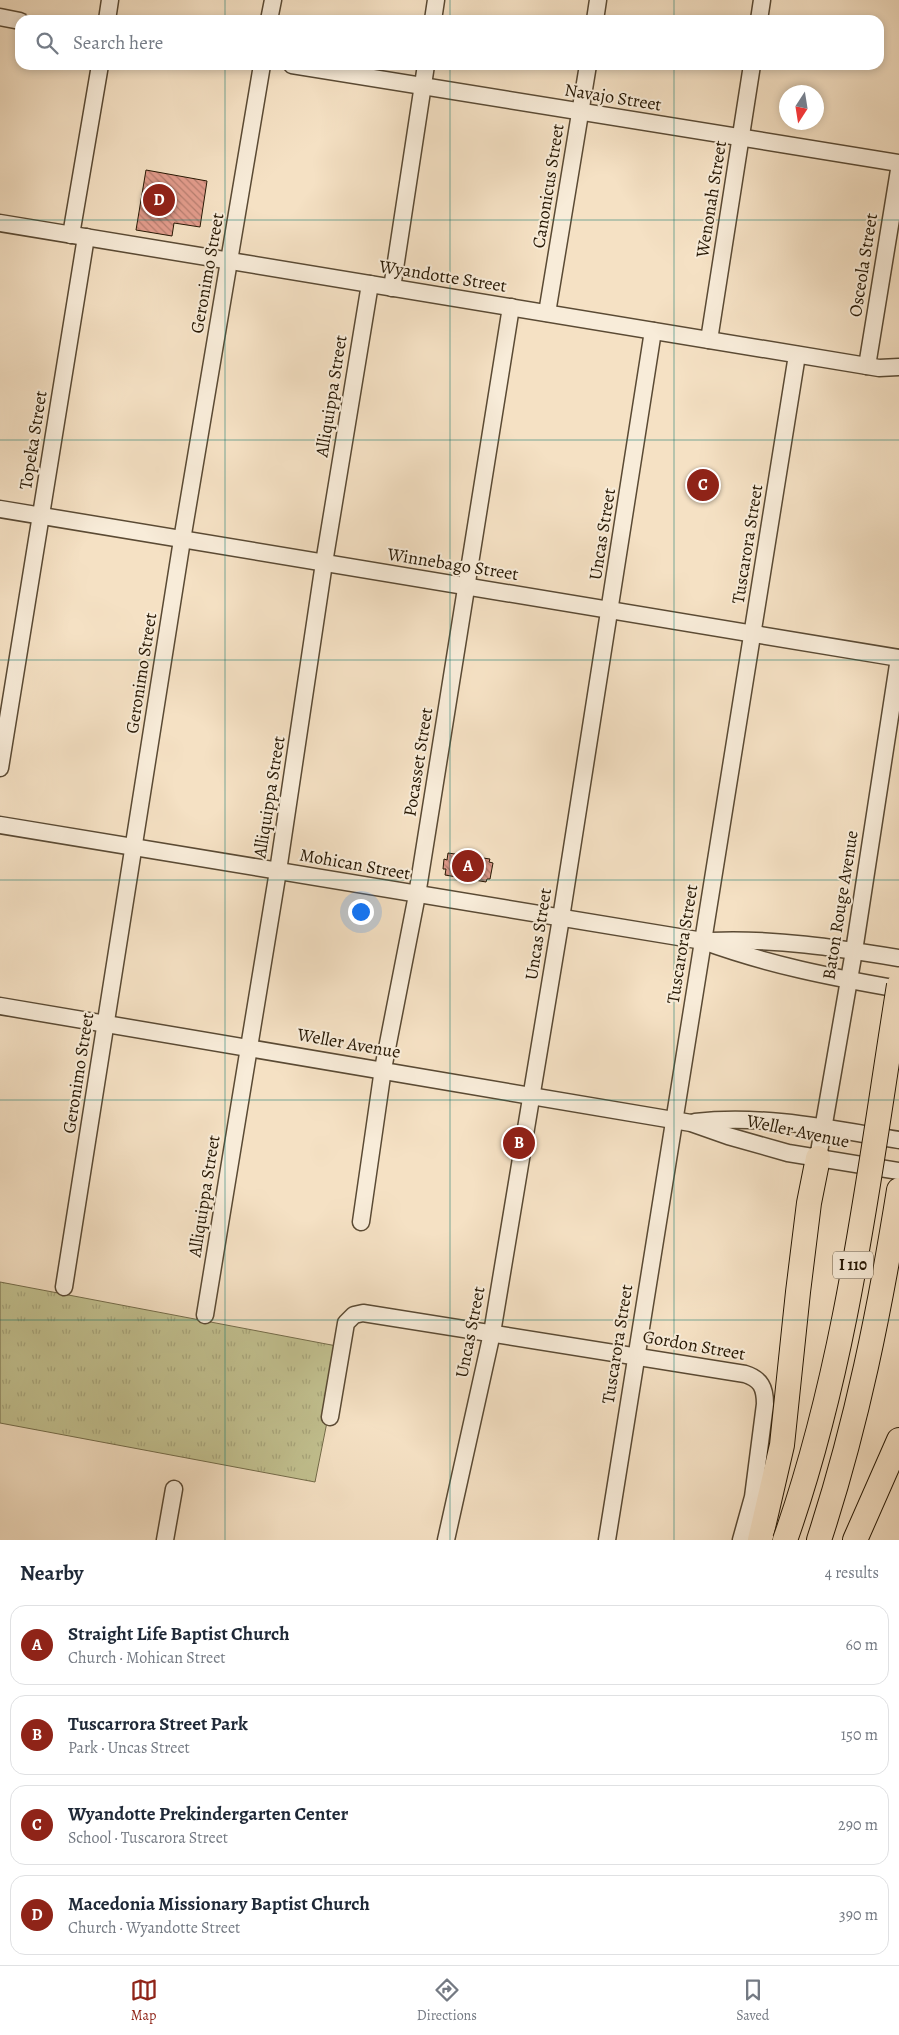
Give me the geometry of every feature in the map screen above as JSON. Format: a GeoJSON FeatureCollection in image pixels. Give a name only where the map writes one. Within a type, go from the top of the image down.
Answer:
{"type":"FeatureCollection","features":[{"type":"Feature","properties":{"kind":"highway","name":"I 110"},"geometry":{"type":"LineString","coordinates":[[785,1540],[810,1460],[838,1351],[899,987]]}},
{"type":"Feature","properties":{"kind":"highway"},"geometry":{"type":"LineString","coordinates":[[760,1540],[779,1464],[809,1203],[818,1158]]}},
{"type":"Feature","properties":{"kind":"highway","name":"I 110"},"geometry":{"type":"LineString","coordinates":[[819,1540],[845,1458],[868,1365],[899,1190]]}},
{"type":"Feature","properties":{"kind":"highway"},"geometry":{"type":"LineString","coordinates":[[855,1540],[899,1440]]}},
{"type":"Feature","properties":{"kind":"street"},"geometry":{"type":"LineString","coordinates":[[108,15],[110,0]]}},
{"type":"Feature","properties":{"kind":"street"},"geometry":{"type":"LineString","coordinates":[[270,15],[273,0]]}},
{"type":"Feature","properties":{"kind":"street"},"geometry":{"type":"LineString","coordinates":[[434,15],[436,0]]}},
{"type":"Feature","properties":{"kind":"street"},"geometry":{"type":"LineString","coordinates":[[596,15],[598,0]]}},
{"type":"Feature","properties":{"kind":"street"},"geometry":{"type":"LineString","coordinates":[[760,15],[762,0]]}},
{"type":"Feature","properties":{"kind":"street"},"geometry":{"type":"LineString","coordinates":[[0,17],[15,20]]}},
{"type":"Feature","properties":{"kind":"street","name":"Topeka Street"},"geometry":{"type":"LineString","coordinates":[[0,768],[40,516],[79,236],[99,70]]}},
{"type":"Feature","properties":{"kind":"street","name":"Geronimo Street"},"geometry":{"type":"LineString","coordinates":[[64,1287],[182,540],[261,70]]}},
{"type":"Feature","properties":{"kind":"street","name":"Navajo Street"},"geometry":{"type":"LineString","coordinates":[[323,70],[899,163]]}},
{"type":"Feature","properties":{"kind":"street"},"geometry":{"type":"LineString","coordinates":[[392,288],[425,70]]}},
{"type":"Feature","properties":{"kind":"street","name":"Canonicus Street"},"geometry":{"type":"LineString","coordinates":[[547,314],[587,70]]}},
{"type":"Feature","properties":{"kind":"street","name":"Wenonah Street"},"geometry":{"type":"LineString","coordinates":[[709,340],[751,70]]}},
{"type":"Feature","properties":{"kind":"street","name":"Osceola Street"},"geometry":{"type":"LineString","coordinates":[[873,367],[899,170]]}},
{"type":"Feature","properties":{"kind":"street","name":"Wyandotte Street"},"geometry":{"type":"LineString","coordinates":[[0,223],[796,355],[873,367],[899,367]]}},
{"type":"Feature","properties":{"kind":"street","name":"Alliquippa Street"},"geometry":{"type":"LineString","coordinates":[[206,1315],[278,870],[324,563],[370,284]]}},
{"type":"Feature","properties":{"kind":"street","name":"Pocasset Street"},"geometry":{"type":"LineString","coordinates":[[361,1222],[383,1069],[417,895],[511,307]]}},
{"type":"Feature","properties":{"kind":"street","name":"Uncas Street"},"geometry":{"type":"LineString","coordinates":[[446,1540],[492,1333],[561,918],[653,331]]}},
{"type":"Feature","properties":{"kind":"street","name":"Tuscarora Street"},"geometry":{"type":"LineString","coordinates":[[607,1540],[796,355]]}},
{"type":"Feature","properties":{"kind":"street","name":"Wyandotte Street"},"geometry":{"type":"LineString","coordinates":[[873,367],[899,379]]}},
{"type":"Feature","properties":{"kind":"street","name":"Winnebago Street"},"geometry":{"type":"LineString","coordinates":[[0,509],[899,658]]}},
{"type":"Feature","properties":{"kind":"street","name":"Baton Rouge Avenue"},"geometry":{"type":"LineString","coordinates":[[818,1158],[854,951],[899,658]]}},
{"type":"Feature","properties":{"kind":"street","name":"Mohican Street"},"geometry":{"type":"LineString","coordinates":[[0,825],[703,941],[789,968],[848,980],[899,987]]}},
{"type":"Feature","properties":{"kind":"street","name":"Mohican Street"},"geometry":{"type":"LineString","coordinates":[[703,941],[742,939],[818,946],[899,958]]}},
{"type":"Feature","properties":{"kind":"street","name":"Weller Avenue"},"geometry":{"type":"LineString","coordinates":[[0,1006],[383,1069],[674,1120],[690,1123],[788,1153],[899,1171]]}},
{"type":"Feature","properties":{"kind":"street","name":"Weller Avenue"},"geometry":{"type":"LineString","coordinates":[[690,1123],[726,1119],[823,1127],[899,1140]]}},
{"type":"Feature","properties":{"kind":"street","name":"Gordon Street"},"geometry":{"type":"LineString","coordinates":[[330,1417],[346,1323],[354,1315],[370,1313],[745,1374],[759,1381],[765,1395],[753,1497],[741,1540]]}},
{"type":"Feature","properties":{"kind":"street"},"geometry":{"type":"LineString","coordinates":[[165,1540],[174,1490]]}},
{"type":"Feature","properties":{"kind":"green space"},"geometry":{"type":"Polygon","coordinates":[[[0,1282],[342,1347],[315,1482],[0,1423],[0,1282]]]}},
{"type":"Feature","properties":{"kind":"building"},"geometry":{"type":"Polygon","coordinates":[[[146,170],[207,181],[200,227],[174,223],[172,236],[136,230],[146,170]]]}},
{"type":"Feature","properties":{"kind":"building"},"geometry":{"type":"Polygon","coordinates":[[[448,853],[490,859],[489,862],[493,863],[490,879],[487,879],[486,882],[445,875],[446,869],[443,869],[444,859],[447,860],[448,853]]]}},
{"type":"Feature","properties":{"kind":"place","name":"Macedonia Missionary Baptist Church"},"geometry":{"type":"Point","coordinates":[159,200]}},
{"type":"Feature","properties":{"kind":"place","name":"Wyandotte Prekindergarten Center"},"geometry":{"type":"Point","coordinates":[703,485]}},
{"type":"Feature","properties":{"kind":"place","name":"Straight Life Baptist Church"},"geometry":{"type":"Point","coordinates":[468,866]}},
{"type":"Feature","properties":{"kind":"place","name":"Tuscarrora Street Park"},"geometry":{"type":"Point","coordinates":[519,1143]}}]}
